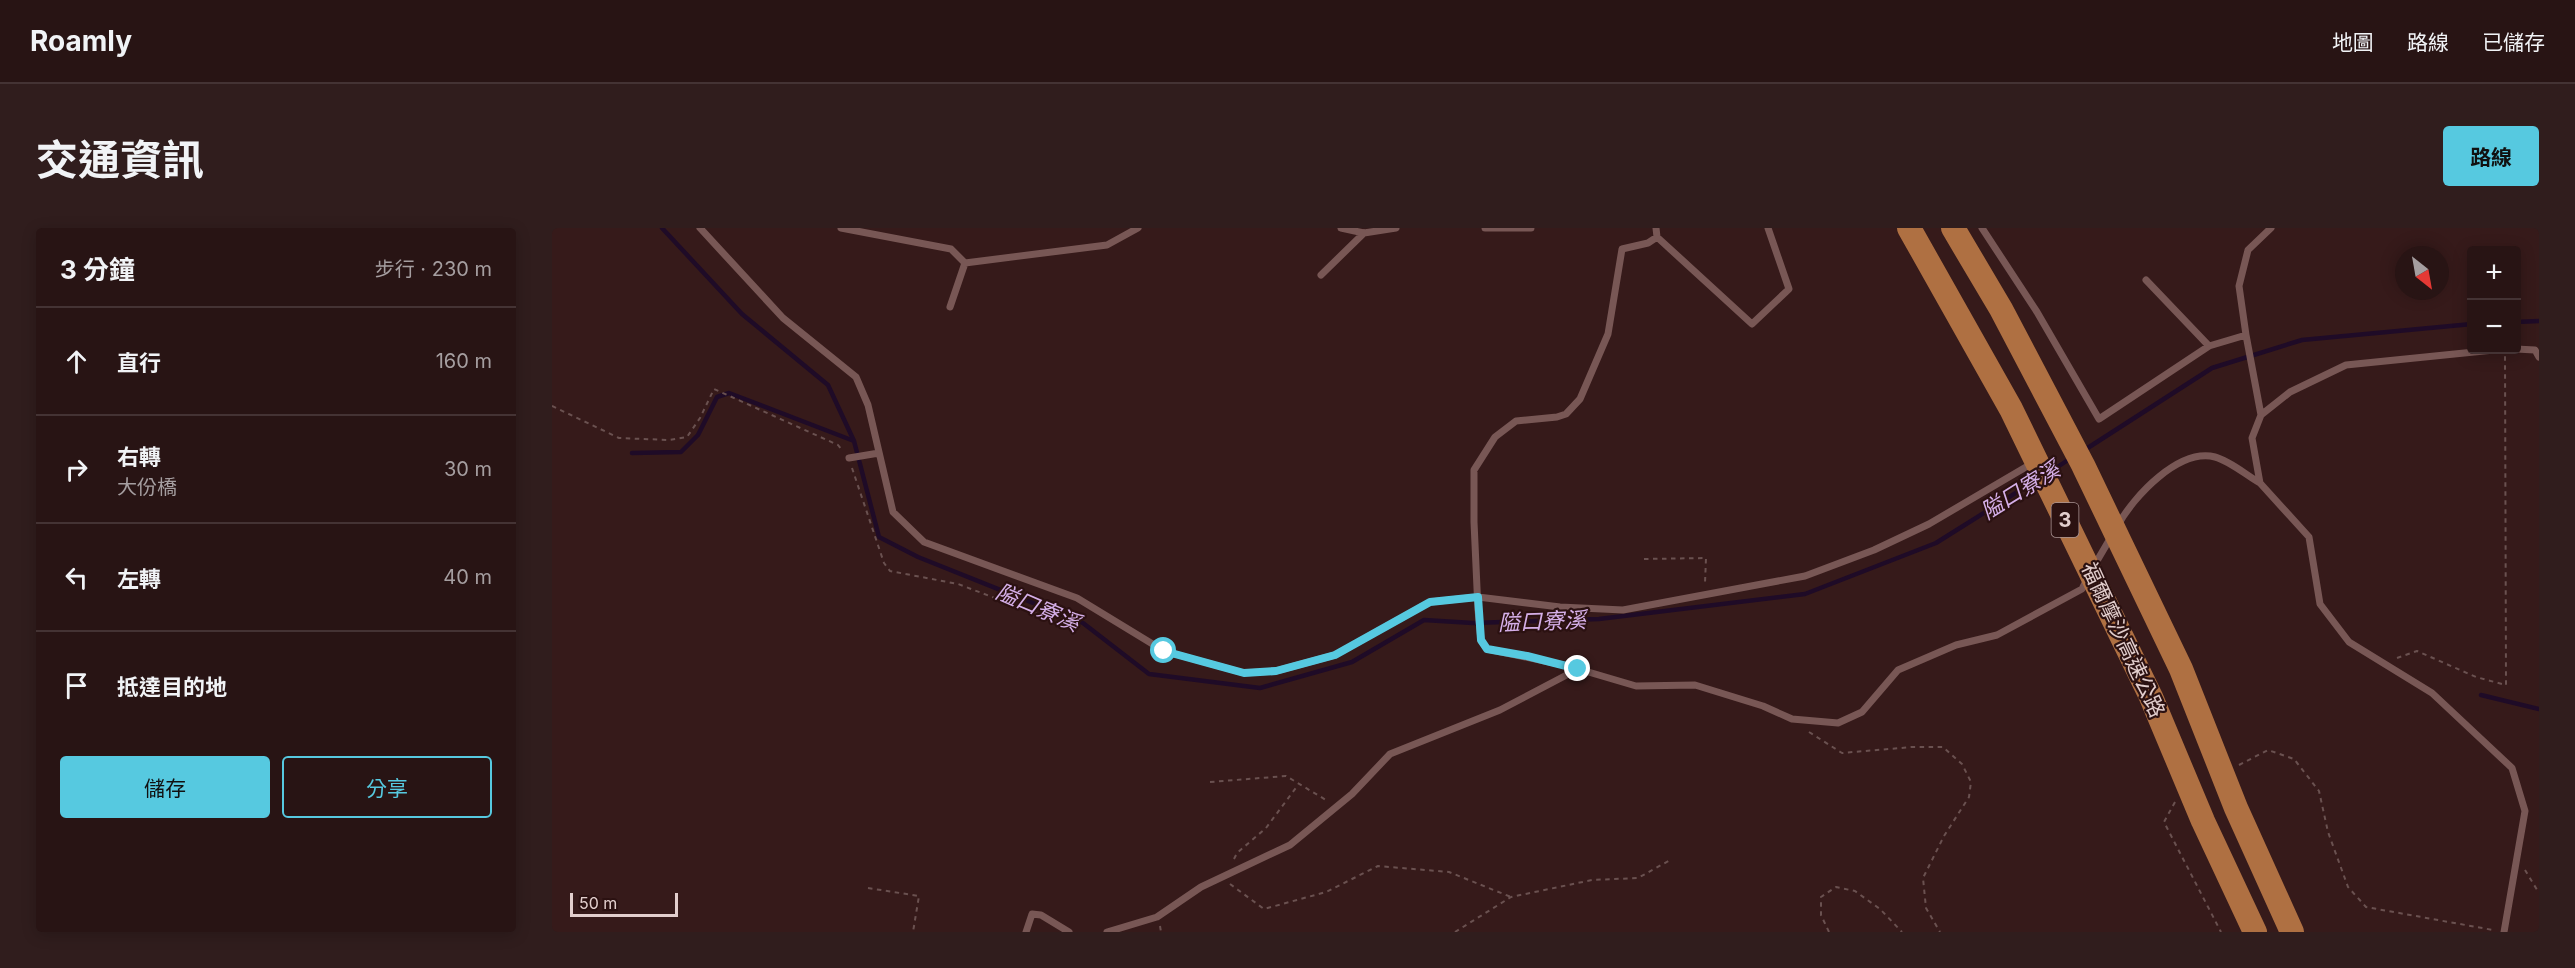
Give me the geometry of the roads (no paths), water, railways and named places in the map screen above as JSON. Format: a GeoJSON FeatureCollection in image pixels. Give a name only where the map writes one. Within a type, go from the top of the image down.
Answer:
{"type":"FeatureCollection","features":[{"type":"Feature","properties":{"kind":"highway","name":"福爾摩沙高速公路"},"geometry":{"type":"LineString","coordinates":[[1909,228],[2011,409],[2151,697],[2203,820],[2255,932]]}},
{"type":"Feature","properties":{"kind":"highway","name":"福爾摩沙高速公路"},"geometry":{"type":"LineString","coordinates":[[1953,228],[2001,309],[2083,465],[2181,669],[2236,808],[2292,932]]}},
{"type":"Feature","properties":{"kind":"lane"},"geometry":{"type":"LineString","coordinates":[[700,228],[783,318],[856,377],[868,405],[893,512],[924,542],[1077,598],[1164,651],[1244,673],[1276,671],[1335,655],[1430,602],[1478,597],[1560,607],[1623,610],[1805,576],[1874,550],[1929,525],[2026,467]]}},
{"type":"Feature","properties":{"kind":"lane"},"geometry":{"type":"LineString","coordinates":[[841,228],[951,249],[966,263]]}},
{"type":"Feature","properties":{"kind":"lane"},"geometry":{"type":"LineString","coordinates":[[966,263],[1107,245],[1138,228]]}},
{"type":"Feature","properties":{"kind":"lane"},"geometry":{"type":"LineString","coordinates":[[1341,228],[1364,233],[1396,228]]}},
{"type":"Feature","properties":{"kind":"lane"},"geometry":{"type":"LineString","coordinates":[[1485,228],[1531,228]]}},
{"type":"Feature","properties":{"kind":"lane"},"geometry":{"type":"LineString","coordinates":[[1656,228],[1657,237],[1752,324],[1789,289],[1768,228]]}},
{"type":"Feature","properties":{"kind":"lane"},"geometry":{"type":"LineString","coordinates":[[1982,228],[2037,312],[2099,419],[2209,346],[2246,335]]}},
{"type":"Feature","properties":{"kind":"lane"},"geometry":{"type":"LineString","coordinates":[[2261,415],[2239,286],[2248,250],[2271,228]]}},
{"type":"Feature","properties":{"kind":"lane"},"geometry":{"type":"LineString","coordinates":[[1321,275],[1364,233]]}},
{"type":"Feature","properties":{"kind":"lane"},"geometry":{"type":"LineString","coordinates":[[1657,237],[1648,243],[1622,249],[1608,334],[1580,399],[1566,414],[1516,421],[1495,437],[1474,470],[1474,522],[1480,633],[1481,640],[1487,649],[1527,656],[1636,686],[1695,685],[1763,706],[1792,718],[1838,723],[1862,712],[1898,670],[1956,645],[1997,635],[2082,589],[2124,513],[2153,478],[2198,455],[2217,457],[2260,483],[2309,537],[2320,604],[2349,642],[2432,693],[2512,768],[2525,811],[2503,932]]}},
{"type":"Feature","properties":{"kind":"lane"},"geometry":{"type":"LineString","coordinates":[[950,308],[966,263]]}},
{"type":"Feature","properties":{"kind":"lane"},"geometry":{"type":"LineString","coordinates":[[2146,280],[2209,346]]}},
{"type":"Feature","properties":{"kind":"lane"},"geometry":{"type":"LineString","coordinates":[[2521,349],[2535,350],[2539,357]]}},
{"type":"Feature","properties":{"kind":"lane"},"geometry":{"type":"LineString","coordinates":[[2260,483],[2252,438],[2261,415],[2290,392],[2346,365],[2467,353]]}},
{"type":"Feature","properties":{"kind":"lane"},"geometry":{"type":"LineString","coordinates":[[849,458],[879,453]]}},
{"type":"Feature","properties":{"kind":"lane"},"geometry":{"type":"LineString","coordinates":[[1107,932],[1157,917],[1201,887],[1290,845],[1352,794],[1390,754],[1500,711],[1578,669]]}},
{"type":"Feature","properties":{"kind":"lane"},"geometry":{"type":"LineString","coordinates":[[1026,932],[1032,914],[1041,915],[1069,932]]}},
{"type":"Feature","properties":{"kind":"waterway","name":"隘口寮溪"},"geometry":{"type":"LineString","coordinates":[[662,228],[742,314],[828,385],[854,441],[879,537],[918,557],[1083,623],[1149,674],[1260,688],[1352,662],[1424,620],[1473,623],[1599,619],[1805,594],[1936,543],[2038,479]]}},
{"type":"Feature","properties":{"kind":"waterway","name":"隘口寮溪"},"geometry":{"type":"LineString","coordinates":[[2521,322],[2539,321]]}},
{"type":"Feature","properties":{"kind":"waterway","name":"隘口寮溪"},"geometry":{"type":"LineString","coordinates":[[2083,451],[2212,368],[2302,340],[2467,324]]}},
{"type":"Feature","properties":{"kind":"waterway"},"geometry":{"type":"LineString","coordinates":[[632,453],[681,452],[698,435],[717,397],[729,393],[854,441]]}},
{"type":"Feature","properties":{"kind":"waterway","name":"隘口寮溪"},"geometry":{"type":"LineString","coordinates":[[2050,472],[2071,458]]}},
{"type":"Feature","properties":{"kind":"waterway"},"geometry":{"type":"LineString","coordinates":[[2481,695],[2539,709]]}}]}
